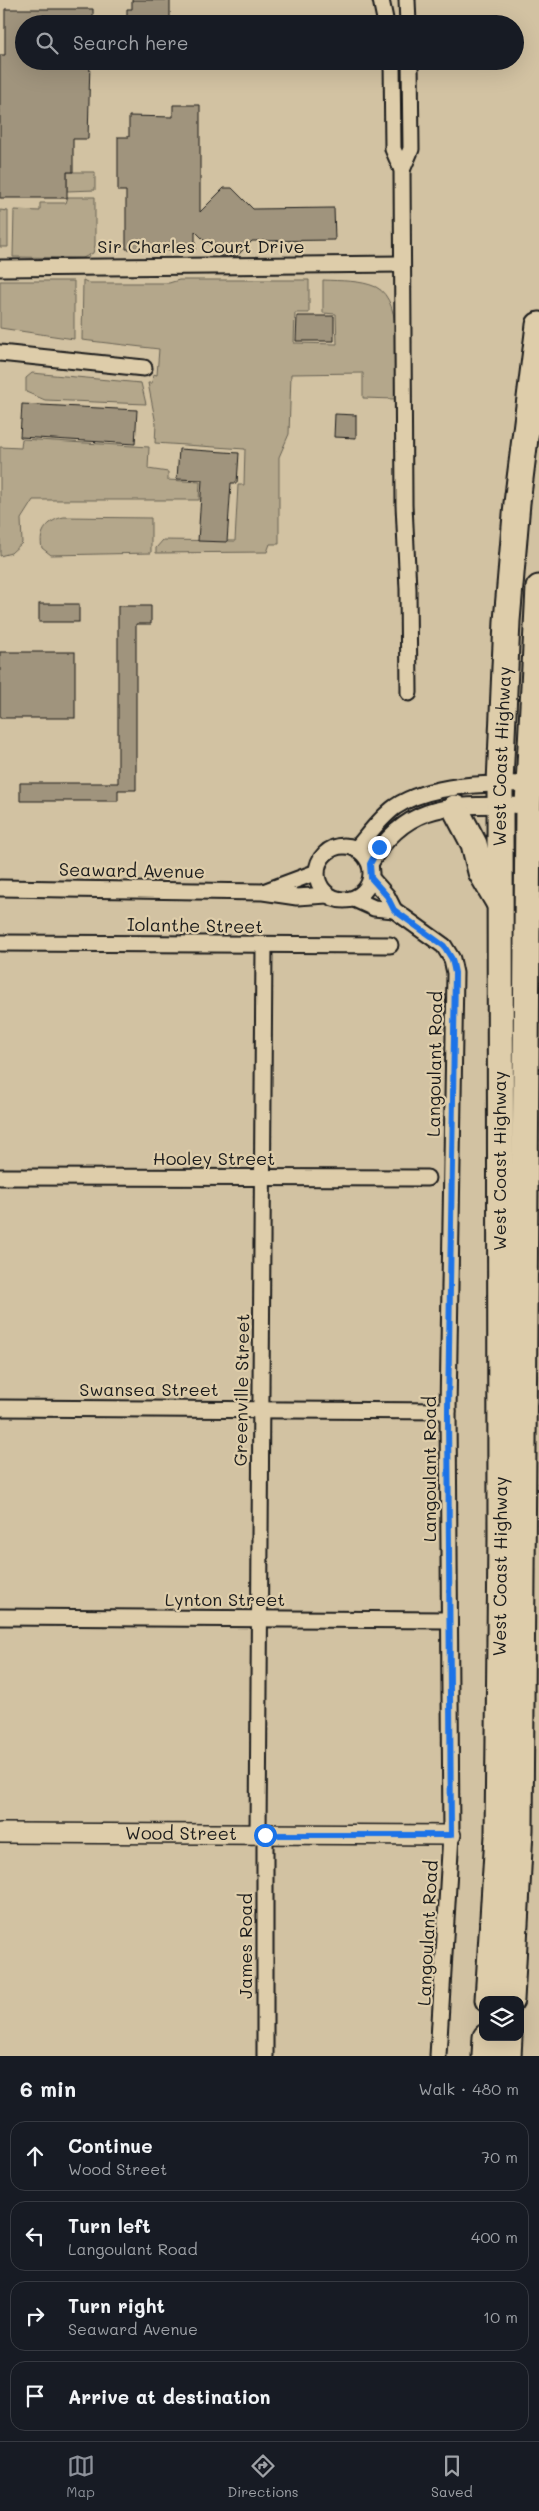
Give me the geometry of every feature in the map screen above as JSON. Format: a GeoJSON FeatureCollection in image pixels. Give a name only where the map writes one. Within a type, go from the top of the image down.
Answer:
{"type":"FeatureCollection","features":[{"type":"Feature","properties":{"kind":"highway","name":"West Coast Highway"},"geometry":{"type":"LineString","coordinates":[[488,1996],[498,1836],[501,1569],[500,795],[507,612],[517,503],[539,325]]}},
{"type":"Feature","properties":{"kind":"highway","name":"West Coast Highway"},"geometry":{"type":"LineString","coordinates":[[511,1996],[520,1830],[525,1451],[525,1179],[529,794],[539,588]]}},
{"type":"Feature","properties":{"kind":"highway"},"geometry":{"type":"LineString","coordinates":[[455,808],[474,844],[481,872],[499,903]]}},
{"type":"Feature","properties":{"kind":"highway"},"geometry":{"type":"LineString","coordinates":[[485,2056],[486,2041]]}},
{"type":"Feature","properties":{"kind":"highway"},"geometry":{"type":"LineString","coordinates":[[508,2056],[509,2041]]}},
{"type":"Feature","properties":{"kind":"street"},"geometry":{"type":"LineString","coordinates":[[381,0],[384,15]]}},
{"type":"Feature","properties":{"kind":"street"},"geometry":{"type":"LineString","coordinates":[[407,0],[408,15]]}},
{"type":"Feature","properties":{"kind":"street"},"geometry":{"type":"LineString","coordinates":[[392,70],[393,149],[402,170]]}},
{"type":"Feature","properties":{"kind":"street"},"geometry":{"type":"LineString","coordinates":[[409,693],[408,589],[404,506],[402,170],[411,149],[410,70]]}},
{"type":"Feature","properties":{"kind":"street","name":"Sir Charles Court Drive"},"geometry":{"type":"LineString","coordinates":[[0,268],[402,264]]}},
{"type":"Feature","properties":{"kind":"street"},"geometry":{"type":"LineString","coordinates":[[0,353],[144,368]]}},
{"type":"Feature","properties":{"kind":"street"},"geometry":{"type":"LineString","coordinates":[[356,849],[378,823],[396,807],[420,795],[529,794]]}},
{"type":"Feature","properties":{"kind":"street"},"geometry":{"type":"LineString","coordinates":[[370,871],[364,855],[348,846],[330,850],[318,863],[316,872],[319,885],[327,895],[340,900],[354,899],[362,894],[379,847],[419,814],[436,808],[455,808],[500,795],[529,794]]}},
{"type":"Feature","properties":{"kind":"street","name":"Langoulant Road"},"geometry":{"type":"LineString","coordinates":[[370,871],[394,910],[444,946],[452,959],[455,973],[448,1411],[451,1835],[438,2056]]}},
{"type":"Feature","properties":{"kind":"street","name":"Seaward Avenue"},"geometry":{"type":"LineString","coordinates":[[262,892],[316,872]]}},
{"type":"Feature","properties":{"kind":"street","name":"Seaward Avenue"},"geometry":{"type":"LineString","coordinates":[[0,888],[262,892],[297,897],[327,895]]}},
{"type":"Feature","properties":{"kind":"street","name":"Langoulant Road"},"geometry":{"type":"LineString","coordinates":[[354,899],[374,908],[394,910]]}},
{"type":"Feature","properties":{"kind":"street","name":"Iolanthe Street"},"geometry":{"type":"LineString","coordinates":[[0,943],[390,945]]}},
{"type":"Feature","properties":{"kind":"street","name":"Greenville Street"},"geometry":{"type":"LineString","coordinates":[[262,1835],[259,1619],[264,945]]}},
{"type":"Feature","properties":{"kind":"street","name":"Hooley Street"},"geometry":{"type":"LineString","coordinates":[[0,1177],[427,1178]]}},
{"type":"Feature","properties":{"kind":"street","name":"Swansea Street"},"geometry":{"type":"LineString","coordinates":[[0,1408],[448,1411]]}},
{"type":"Feature","properties":{"kind":"street","name":"Lynton Street"},"geometry":{"type":"LineString","coordinates":[[0,1618],[450,1620]]}},
{"type":"Feature","properties":{"kind":"street","name":"Wood Street"},"geometry":{"type":"LineString","coordinates":[[0,1833],[451,1835]]}},
{"type":"Feature","properties":{"kind":"street","name":"James Road"},"geometry":{"type":"LineString","coordinates":[[262,1835],[265,2056]]}},
{"type":"Feature","properties":{"kind":"shaded area"},"geometry":{"type":"Polygon","coordinates":[[[67,172],[95,172],[95,190],[67,191],[67,172]]]}},
{"type":"Feature","properties":{"kind":"shaded area"},"geometry":{"type":"Polygon","coordinates":[[[68,197],[95,197],[95,245],[93,253],[83,258],[13,257],[14,210],[40,211],[40,203],[66,203],[68,197]]]}},
{"type":"Feature","properties":{"kind":"shaded area"},"geometry":{"type":"Polygon","coordinates":[[[0,210],[8,211],[8,247],[0,247],[0,210]]]}},
{"type":"Feature","properties":{"kind":"shaded area"},"geometry":{"type":"Polygon","coordinates":[[[83,280],[89,283],[169,283],[179,280],[309,280],[309,313],[295,313],[294,343],[337,344],[336,314],[323,313],[323,280],[357,282],[376,287],[385,295],[395,321],[397,355],[395,399],[363,398],[363,373],[291,374],[289,434],[279,457],[279,544],[270,544],[267,552],[156,553],[156,548],[163,540],[235,541],[238,485],[244,485],[245,449],[155,443],[156,424],[148,383],[152,383],[153,374],[157,375],[159,349],[82,340],[83,280]]]}},
{"type":"Feature","properties":{"kind":"shaded area"},"geometry":{"type":"Polygon","coordinates":[[[0,281],[74,281],[74,339],[0,328],[0,281]]]}},
{"type":"Feature","properties":{"kind":"shaded area"},"geometry":{"type":"Polygon","coordinates":[[[32,373],[141,383],[146,404],[45,400],[26,392],[26,378],[32,373]]]}},
{"type":"Feature","properties":{"kind":"shaded area"},"geometry":{"type":"Polygon","coordinates":[[[22,439],[149,447],[148,469],[168,472],[168,480],[200,482],[199,500],[33,500],[21,519],[22,543],[11,553],[0,556],[0,447],[21,448],[22,439]]]}},
{"type":"Feature","properties":{"kind":"shaded area"},"geometry":{"type":"Polygon","coordinates":[[[64,517],[151,518],[151,553],[51,555],[42,548],[41,537],[49,524],[64,517]]]}},
{"type":"Feature","properties":{"kind":"building"},"geometry":{"type":"Polygon","coordinates":[[[132,0],[170,0],[170,15],[127,15],[127,9],[132,9],[132,0]]]}},
{"type":"Feature","properties":{"kind":"building"},"geometry":{"type":"Polygon","coordinates":[[[5,9],[93,9],[93,15],[15,15],[15,70],[90,70],[88,139],[73,139],[73,172],[67,172],[67,198],[0,198],[0,55],[5,55],[5,9]]]}},
{"type":"Feature","properties":{"kind":"building"},"geometry":{"type":"Polygon","coordinates":[[[173,105],[200,105],[200,212],[224,188],[232,188],[253,209],[334,208],[335,240],[252,241],[237,256],[220,256],[195,231],[195,250],[126,249],[126,191],[118,191],[118,137],[129,137],[129,116],[173,117],[173,105]]]}},
{"type":"Feature","properties":{"kind":"building"},"geometry":{"type":"Polygon","coordinates":[[[297,316],[334,316],[334,341],[296,341],[297,316]]]}},
{"type":"Feature","properties":{"kind":"building"},"geometry":{"type":"Polygon","coordinates":[[[22,404],[137,410],[135,444],[20,437],[22,404]]]}},
{"type":"Feature","properties":{"kind":"building"},"geometry":{"type":"Polygon","coordinates":[[[335,414],[356,415],[356,438],[334,437],[335,414]]]}},
{"type":"Feature","properties":{"kind":"building"},"geometry":{"type":"Polygon","coordinates":[[[179,449],[239,453],[237,483],[231,483],[227,542],[198,541],[202,480],[177,479],[179,449]]]}},
{"type":"Feature","properties":{"kind":"building"},"geometry":{"type":"Polygon","coordinates":[[[39,604],[79,604],[79,622],[39,622],[39,604]]]}},
{"type":"Feature","properties":{"kind":"building"},"geometry":{"type":"Polygon","coordinates":[[[118,606],[151,606],[151,624],[136,624],[136,790],[118,790],[118,801],[20,801],[20,783],[118,783],[118,606]]]}},
{"type":"Feature","properties":{"kind":"building"},"geometry":{"type":"Polygon","coordinates":[[[0,652],[75,652],[75,718],[0,718],[0,652]]]}},
{"type":"Feature","properties":{"kind":"route"},"geometry":{"type":"LineString","coordinates":[[265,1835],[451,1835],[448,1411],[455,973],[452,959],[444,946],[394,910],[387,896],[371,878],[370,864],[379,847]]}}]}
